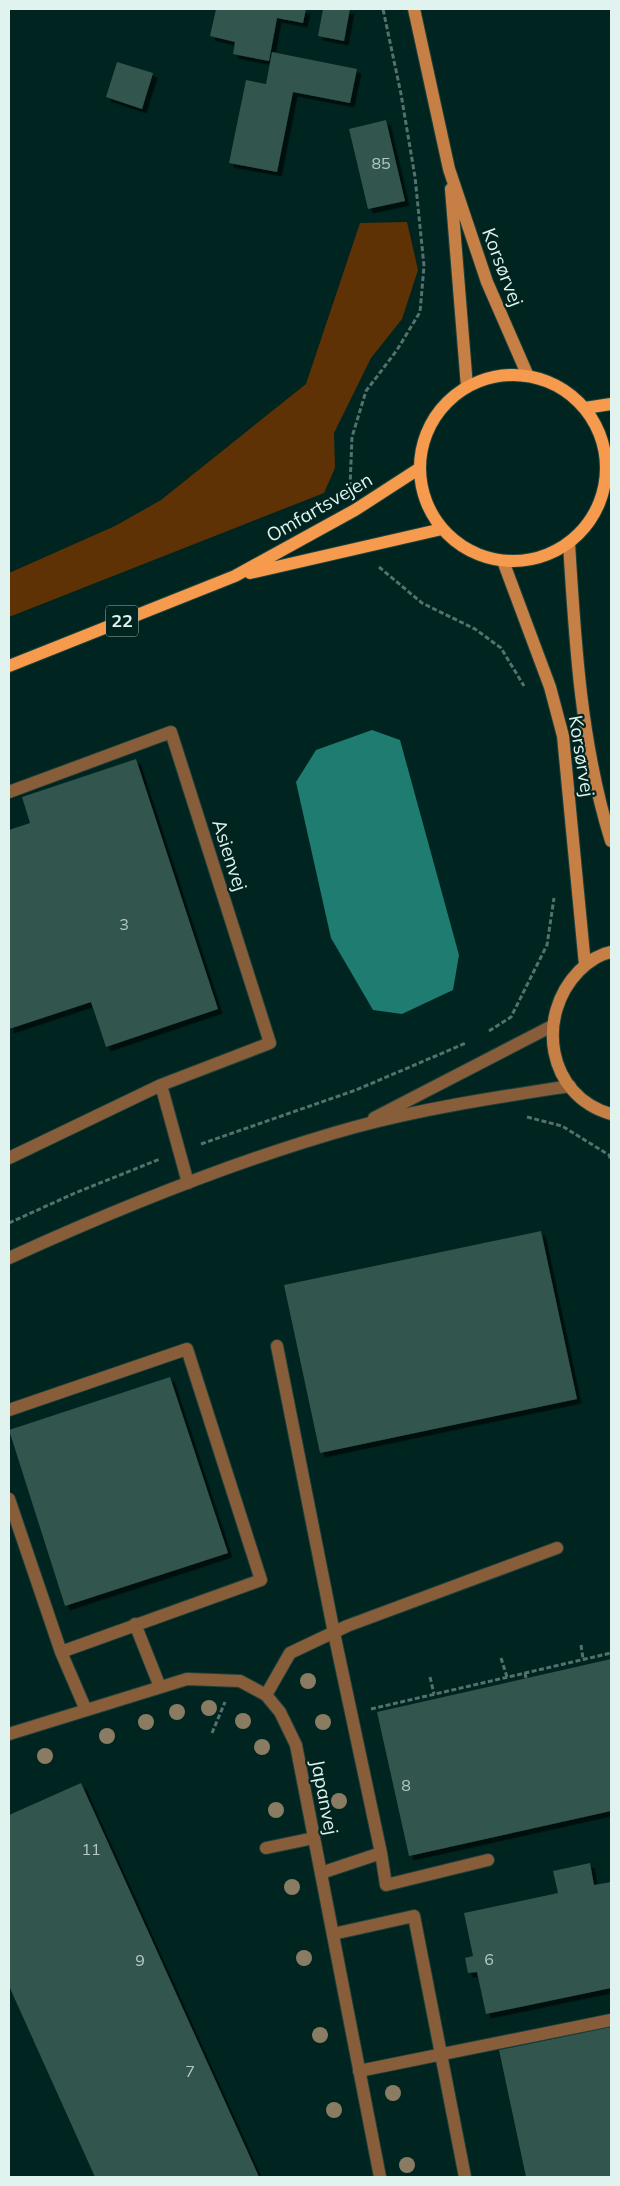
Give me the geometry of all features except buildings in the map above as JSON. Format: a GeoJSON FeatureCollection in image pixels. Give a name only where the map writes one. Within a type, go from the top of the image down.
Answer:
{"type":"FeatureCollection","features":[{"type":"Feature","properties":{"kind":"main road","name":"Korsørvej"},"geometry":{"type":"LineString","coordinates":[[414,9],[449,169],[487,282],[528,376]]}},
{"type":"Feature","properties":{"kind":"main road","name":"Korsørvej"},"geometry":{"type":"LineString","coordinates":[[449,169],[467,387]]}},
{"type":"Feature","properties":{"kind":"main road"},"geometry":{"type":"LineString","coordinates":[[507,375],[528,376],[549,382],[562,389],[585,408],[597,427],[609,471],[601,499],[588,524],[569,543],[548,554],[526,560],[503,561],[480,556],[460,545],[442,529],[430,511],[422,490],[420,468],[423,444],[433,421],[448,402],[467,387],[486,379],[507,375]]}},
{"type":"Feature","properties":{"kind":"main road"},"geometry":{"type":"LineString","coordinates":[[585,408],[611,404]]}},
{"type":"Feature","properties":{"kind":"main road","name":"Omfartsvejen"},"geometry":{"type":"LineString","coordinates":[[9,666],[235,576],[355,510],[420,468]]}},
{"type":"Feature","properties":{"kind":"main road","name":"Omfartsvejen"},"geometry":{"type":"LineString","coordinates":[[235,576],[442,529]]}},
{"type":"Feature","properties":{"kind":"main road","name":"Korsørvej"},"geometry":{"type":"LineString","coordinates":[[569,543],[576,660],[595,779],[611,841]]}},
{"type":"Feature","properties":{"kind":"main road","name":"Korsørvej"},"geometry":{"type":"LineString","coordinates":[[503,561],[550,687],[563,736],[585,964]]}},
{"type":"Feature","properties":{"kind":"main road"},"geometry":{"type":"LineString","coordinates":[[611,952],[585,964],[568,982],[557,1003],[552,1026],[553,1047],[559,1068],[570,1086],[586,1101],[611,1114]]}},
{"type":"Feature","properties":{"kind":"street","name":"Asienvej"},"geometry":{"type":"LineString","coordinates":[[9,792],[171,732],[270,1043],[161,1084],[9,1158]]}},
{"type":"Feature","properties":{"kind":"street"},"geometry":{"type":"LineString","coordinates":[[357,1126],[552,1026]]}},
{"type":"Feature","properties":{"kind":"street"},"geometry":{"type":"LineString","coordinates":[[161,1084],[188,1183]]}},
{"type":"Feature","properties":{"kind":"street"},"geometry":{"type":"LineString","coordinates":[[9,1258],[105,1214],[300,1143],[357,1126],[502,1096],[570,1086]]}},
{"type":"Feature","properties":{"kind":"street"},"geometry":{"type":"LineString","coordinates":[[277,1346],[334,1633],[382,1854],[386,1885],[488,1860]]}},
{"type":"Feature","properties":{"kind":"street"},"geometry":{"type":"LineString","coordinates":[[9,1410],[187,1349],[261,1580],[61,1652]]}},
{"type":"Feature","properties":{"kind":"street"},"geometry":{"type":"LineString","coordinates":[[9,1498],[61,1652],[86,1710]]}},
{"type":"Feature","properties":{"kind":"street"},"geometry":{"type":"LineString","coordinates":[[266,1695],[290,1653],[334,1633],[557,1548]]}},
{"type":"Feature","properties":{"kind":"street"},"geometry":{"type":"LineString","coordinates":[[135,1624],[160,1687]]}},
{"type":"Feature","properties":{"kind":"street","name":"Japanvej"},"geometry":{"type":"LineString","coordinates":[[9,1734],[187,1679],[240,1681],[266,1695],[280,1712],[296,1745],[380,2177]]}},
{"type":"Feature","properties":{"kind":"street"},"geometry":{"type":"LineString","coordinates":[[266,1848],[314,1838]]}},
{"type":"Feature","properties":{"kind":"street"},"geometry":{"type":"LineString","coordinates":[[321,1873],[382,1854]]}},
{"type":"Feature","properties":{"kind":"street"},"geometry":{"type":"LineString","coordinates":[[333,1934],[414,1916],[465,2177]]}},
{"type":"Feature","properties":{"kind":"street"},"geometry":{"type":"LineString","coordinates":[[359,2071],[611,2020]]}},
{"type":"Feature","properties":{"kind":"path"},"geometry":{"type":"LineString","coordinates":[[355,510],[349,484],[352,437],[366,390],[397,350],[420,312],[424,266],[415,177],[402,94],[383,9]]}},
{"type":"Feature","properties":{"kind":"path"},"geometry":{"type":"LineString","coordinates":[[370,545],[378,567],[422,603],[475,629],[501,648],[525,688]]}},
{"type":"Feature","properties":{"kind":"path"},"geometry":{"type":"LineString","coordinates":[[481,1036],[511,1016],[547,945],[555,894]]}},
{"type":"Feature","properties":{"kind":"path"},"geometry":{"type":"LineString","coordinates":[[9,1224],[75,1193],[179,1151],[356,1090],[472,1040]]}},
{"type":"Feature","properties":{"kind":"path"},"geometry":{"type":"LineString","coordinates":[[581,1645],[583,1659]]}},
{"type":"Feature","properties":{"kind":"path"},"geometry":{"type":"LineString","coordinates":[[351,1714],[611,1653]]}},
{"type":"Feature","properties":{"kind":"path"},"geometry":{"type":"LineString","coordinates":[[501,1658],[507,1677]]}},
{"type":"Feature","properties":{"kind":"path"},"geometry":{"type":"LineString","coordinates":[[525,1673],[526,1678]]}},
{"type":"Feature","properties":{"kind":"path"},"geometry":{"type":"LineString","coordinates":[[430,1677],[434,1694]]}},
{"type":"Feature","properties":{"kind":"path"},"geometry":{"type":"LineString","coordinates":[[212,1733],[233,1681]]}},
{"type":"Feature","properties":{"kind":"shaded area"},"geometry":{"type":"Polygon","coordinates":[[[407,222],[418,270],[402,319],[371,358],[334,433],[335,468],[324,493],[9,617],[9,573],[115,526],[161,500],[306,384],[360,223],[407,222]]]}},
{"type":"Feature","properties":{"kind":"shaded area"},"geometry":{"type":"Polygon","coordinates":[[[372,730],[400,740],[459,955],[453,990],[402,1014],[373,1010],[331,938],[296,782],[316,750],[372,730]]]}}]}
